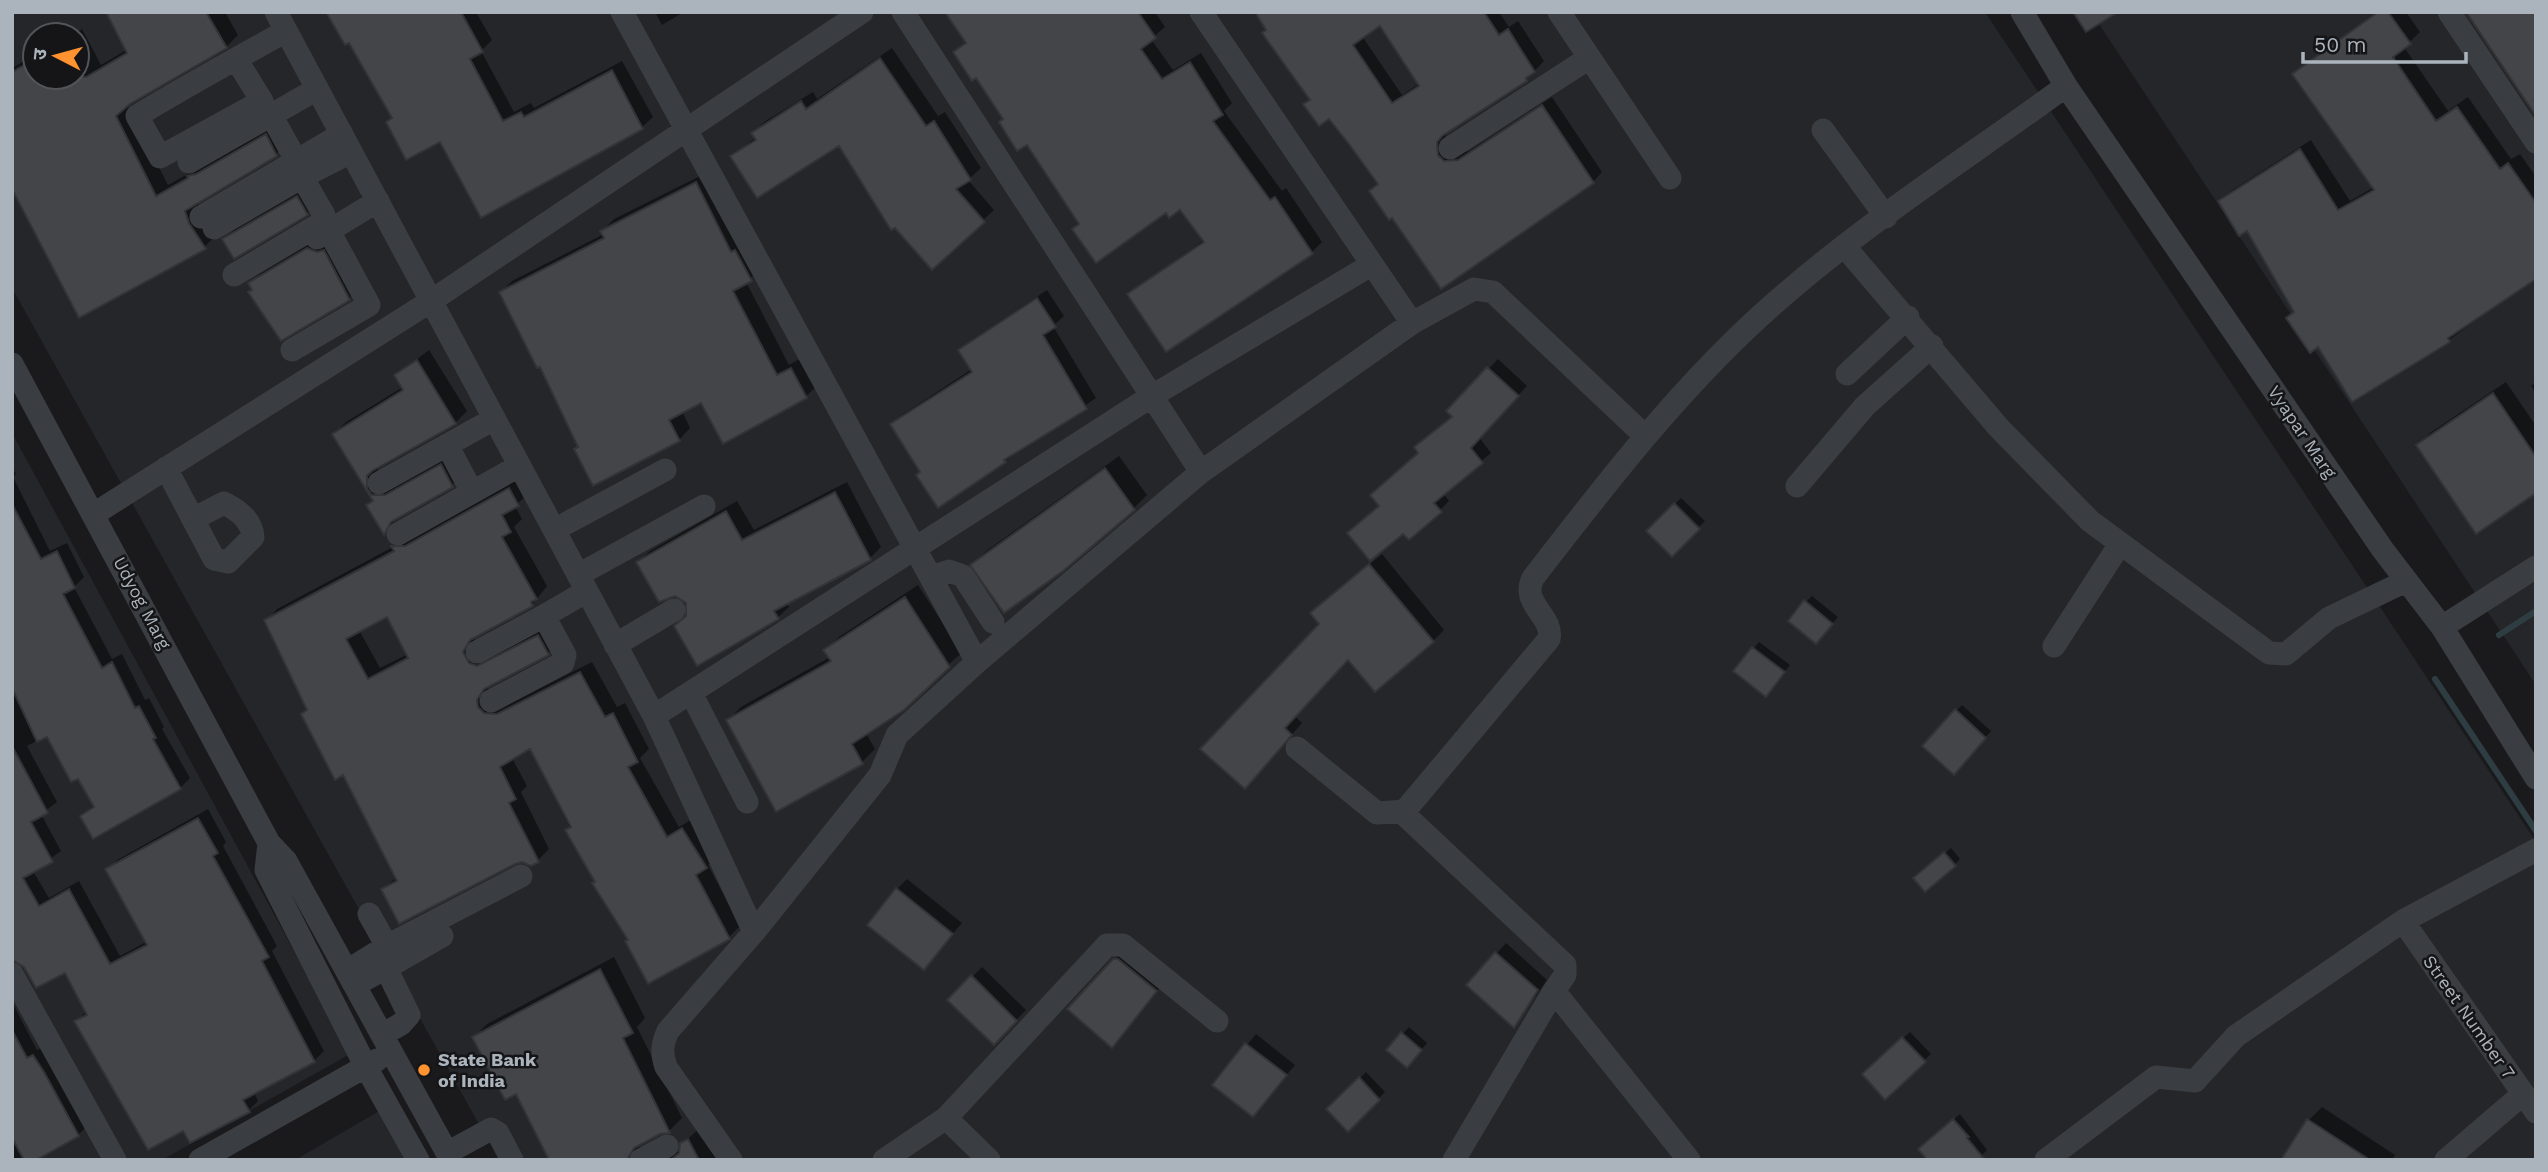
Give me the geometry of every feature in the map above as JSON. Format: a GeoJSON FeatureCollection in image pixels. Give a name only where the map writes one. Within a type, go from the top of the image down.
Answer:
{"type":"FeatureCollection","features":[{"type":"Feature","properties":{"kind":"street"},"geometry":{"type":"LineString","coordinates":[[622,12],[917,549],[976,662]]}},
{"type":"Feature","properties":{"kind":"street"},"geometry":{"type":"LineString","coordinates":[[94,514],[431,301],[862,12]]}},
{"type":"Feature","properties":{"kind":"street"},"geometry":{"type":"LineString","coordinates":[[903,12],[1200,472]]}},
{"type":"Feature","properties":{"kind":"street"},"geometry":{"type":"LineString","coordinates":[[1202,12],[1412,323]]}},
{"type":"Feature","properties":{"kind":"street"},"geometry":{"type":"LineString","coordinates":[[1559,12],[1670,178]]}},
{"type":"Feature","properties":{"kind":"street","name":"Vyapar Marg"},"geometry":{"type":"LineString","coordinates":[[2022,12],[2066,86],[2406,581],[2442,627],[2536,778]]}},
{"type":"Feature","properties":{"kind":"street"},"geometry":{"type":"LineString","coordinates":[[2449,12],[2536,142]]}},
{"type":"Feature","properties":{"kind":"street"},"geometry":{"type":"LineString","coordinates":[[236,59],[262,101],[160,157],[137,116],[236,59],[281,22],[651,711],[754,932]]}},
{"type":"Feature","properties":{"kind":"street"},"geometry":{"type":"LineString","coordinates":[[1450,148],[1590,58]]}},
{"type":"Feature","properties":{"kind":"street"},"geometry":{"type":"LineString","coordinates":[[1297,748],[1377,813],[1406,811],[1549,639],[1550,631],[1531,600],[1530,584],[1644,435],[1775,302],[1845,247],[2066,86]]}},
{"type":"Feature","properties":{"kind":"street"},"geometry":{"type":"LineString","coordinates":[[189,162],[317,89]]}},
{"type":"Feature","properties":{"kind":"street"},"geometry":{"type":"LineString","coordinates":[[271,115],[325,221],[244,275],[329,231],[378,201]]}},
{"type":"Feature","properties":{"kind":"street"},"geometry":{"type":"LineString","coordinates":[[1823,130],[1886,217]]}},
{"type":"Feature","properties":{"kind":"street"},"geometry":{"type":"LineString","coordinates":[[207,222],[346,143]]}},
{"type":"Feature","properties":{"kind":"street"},"geometry":{"type":"LineString","coordinates":[[292,350],[369,305],[329,231]]}},
{"type":"Feature","properties":{"kind":"street"},"geometry":{"type":"LineString","coordinates":[[1845,247],[1908,317],[1999,428],[2090,521],[2269,653],[2286,654],[2329,618],[2406,581]]}},
{"type":"Feature","properties":{"kind":"street"},"geometry":{"type":"LineString","coordinates":[[651,711],[691,692],[1152,396],[1371,265]]}},
{"type":"Feature","properties":{"kind":"street"},"geometry":{"type":"LineString","coordinates":[[731,1160],[666,1067],[662,1055],[663,1042],[668,1031],[754,932],[880,775],[897,735],[976,662],[1200,472],[1412,323],[1474,289],[1493,292],[1644,435]]}},
{"type":"Feature","properties":{"kind":"street"},"geometry":{"type":"LineString","coordinates":[[1847,373],[1908,317]]}},
{"type":"Feature","properties":{"kind":"street"},"geometry":{"type":"LineString","coordinates":[[1797,486],[1865,406],[1932,346]]}},
{"type":"Feature","properties":{"kind":"street","name":"Udyog Marg"},"geometry":{"type":"LineString","coordinates":[[12,364],[269,843],[286,861],[449,1156]]}},
{"type":"Feature","properties":{"kind":"street"},"geometry":{"type":"LineString","coordinates":[[379,483],[494,419]]}},
{"type":"Feature","properties":{"kind":"street"},"geometry":{"type":"LineString","coordinates":[[447,445],[472,492]]}},
{"type":"Feature","properties":{"kind":"street"},"geometry":{"type":"LineString","coordinates":[[398,534],[519,466]]}},
{"type":"Feature","properties":{"kind":"street"},"geometry":{"type":"LineString","coordinates":[[166,468],[193,519]]}},
{"type":"Feature","properties":{"kind":"street"},"geometry":{"type":"LineString","coordinates":[[554,530],[666,470]]}},
{"type":"Feature","properties":{"kind":"street"},"geometry":{"type":"LineString","coordinates":[[477,652],[544,616],[583,584],[704,506]]}},
{"type":"Feature","properties":{"kind":"street"},"geometry":{"type":"LineString","coordinates":[[583,584],[680,534]]}},
{"type":"Feature","properties":{"kind":"street"},"geometry":{"type":"LineString","coordinates":[[2054,646],[2120,544]]}},
{"type":"Feature","properties":{"kind":"street"},"geometry":{"type":"LineString","coordinates":[[2442,627],[2536,566]]}},
{"type":"Feature","properties":{"kind":"street"},"geometry":{"type":"LineString","coordinates":[[932,577],[949,570],[963,576],[993,622]]}},
{"type":"Feature","properties":{"kind":"street"},"geometry":{"type":"LineString","coordinates":[[615,645],[674,610]]}},
{"type":"Feature","properties":{"kind":"street"},"geometry":{"type":"LineString","coordinates":[[491,701],[563,663],[565,655],[544,616]]}},
{"type":"Feature","properties":{"kind":"street"},"geometry":{"type":"LineString","coordinates":[[651,711],[706,668]]}},
{"type":"Feature","properties":{"kind":"street"},"geometry":{"type":"LineString","coordinates":[[691,692],[747,802]]}},
{"type":"Feature","properties":{"kind":"street"},"geometry":{"type":"LineString","coordinates":[[1406,811],[1408,821],[1565,965],[1565,975],[1454,1160]]}},
{"type":"Feature","properties":{"kind":"street","name":"Udyog Marg"},"geometry":{"type":"LineString","coordinates":[[269,843],[266,870],[366,1067],[418,1160]]}},
{"type":"Feature","properties":{"kind":"street"},"geometry":{"type":"LineString","coordinates":[[2046,1160],[2156,1077],[2195,1081],[2236,1036],[2403,921],[2530,853]]}},
{"type":"Feature","properties":{"kind":"street"},"geometry":{"type":"LineString","coordinates":[[351,978],[521,876]]}},
{"type":"Feature","properties":{"kind":"street"},"geometry":{"type":"LineString","coordinates":[[200,1160],[366,1067],[409,1015],[369,914]]}},
{"type":"Feature","properties":{"kind":"street","name":"Street Number 7"},"geometry":{"type":"LineString","coordinates":[[2403,921],[2529,1103]]}},
{"type":"Feature","properties":{"kind":"street"},"geometry":{"type":"LineString","coordinates":[[387,957],[442,936]]}},
{"type":"Feature","properties":{"kind":"street"},"geometry":{"type":"LineString","coordinates":[[884,1160],[946,1118],[1107,945],[1123,945],[1217,1021]]}},
{"type":"Feature","properties":{"kind":"street"},"geometry":{"type":"LineString","coordinates":[[12,974],[115,1160]]}},
{"type":"Feature","properties":{"kind":"street"},"geometry":{"type":"LineString","coordinates":[[1554,991],[1689,1160]]}},
{"type":"Feature","properties":{"kind":"street"},"geometry":{"type":"LineString","coordinates":[[2446,1160],[2529,1103]]}},
{"type":"Feature","properties":{"kind":"street"},"geometry":{"type":"LineString","coordinates":[[946,1118],[989,1160]]}},
{"type":"Feature","properties":{"kind":"street"},"geometry":{"type":"LineString","coordinates":[[449,1156],[493,1129],[512,1160]]}},
{"type":"Feature","properties":{"kind":"street"},"geometry":{"type":"LineString","coordinates":[[641,1160],[667,1146]]}},
{"type":"Feature","properties":{"kind":"shaded area"},"geometry":{"type":"Polygon","coordinates":[[[12,12],[1985,12],[2536,842],[2536,1160],[499,1160],[12,288],[12,12]]]}},
{"type":"Feature","properties":{"kind":"shaded area"},"geometry":{"type":"Polygon","coordinates":[[[2091,12],[2536,12],[2536,685],[2091,12]]]}},
{"type":"Feature","properties":{"kind":"shaded area"},"geometry":{"type":"Polygon","coordinates":[[[12,433],[350,1054],[162,1160],[12,1160],[12,433]]]}},
{"type":"Feature","properties":{"kind":"shaded area"},"geometry":{"type":"Polygon","coordinates":[[[381,1110],[408,1160],[295,1160],[381,1110]]]}},
{"type":"Feature","properties":{"kind":"building"},"geometry":{"type":"Polygon","coordinates":[[[106,12],[206,12],[227,48],[130,104],[116,116],[156,196],[188,178],[187,176],[196,174],[266,134],[277,156],[185,211],[189,223],[206,249],[79,318],[12,189],[12,72],[21,67],[21,91],[91,91],[91,74],[127,53],[106,12]]]}},
{"type":"Feature","properties":{"kind":"building"},"geometry":{"type":"Polygon","coordinates":[[[326,12],[461,12],[483,52],[470,59],[503,121],[521,112],[524,117],[612,70],[643,129],[481,218],[440,142],[406,160],[386,122],[392,118],[349,43],[345,45],[326,12]]]}},
{"type":"Feature","properties":{"kind":"building"},"geometry":{"type":"Polygon","coordinates":[[[945,12],[1138,12],[1156,38],[1141,49],[1162,79],[1190,62],[1223,115],[1213,121],[1270,200],[1275,197],[1313,254],[1166,352],[1127,294],[1204,242],[1180,210],[1169,218],[1166,213],[1096,263],[1072,229],[1079,224],[1027,145],[1017,151],[999,122],[1003,119],[976,78],[972,81],[953,52],[966,43],[945,12]]]}},
{"type":"Feature","properties":{"kind":"building"},"geometry":{"type":"Polygon","coordinates":[[[1255,12],[1484,12],[1499,35],[1508,29],[1535,72],[1526,78],[1527,81],[1442,136],[1437,142],[1438,155],[1444,161],[1458,160],[1542,105],[1594,183],[1441,289],[1392,218],[1389,220],[1369,191],[1378,184],[1349,144],[1329,119],[1319,126],[1303,104],[1310,100],[1262,33],[1266,30],[1255,12]],[[1380,26],[1353,45],[1392,103],[1419,86],[1380,26]]]}},
{"type":"Feature","properties":{"kind":"building"},"geometry":{"type":"Polygon","coordinates":[[[2073,12],[2118,12],[2086,32],[2073,12]]]}},
{"type":"Feature","properties":{"kind":"building"},"geometry":{"type":"Polygon","coordinates":[[[2378,12],[2388,12],[2411,44],[2393,57],[2436,121],[2457,107],[2500,169],[2508,163],[2536,203],[2536,279],[2448,338],[2450,342],[2352,402],[2318,347],[2310,353],[2286,318],[2294,312],[2247,231],[2239,236],[2218,201],[2300,149],[2338,210],[2374,190],[2292,74],[2378,12]]]}},
{"type":"Feature","properties":{"kind":"building"},"geometry":{"type":"Polygon","coordinates":[[[2466,12],[2536,12],[2536,116],[2505,70],[2466,12]]]}},
{"type":"Feature","properties":{"kind":"building"},"geometry":{"type":"Polygon","coordinates":[[[880,58],[926,126],[934,121],[971,180],[956,189],[985,222],[932,270],[895,228],[891,230],[839,146],[757,198],[730,156],[756,140],[751,133],[801,101],[806,109],[880,58]]]}},
{"type":"Feature","properties":{"kind":"building"},"geometry":{"type":"Polygon","coordinates":[[[696,182],[731,252],[735,250],[752,281],[733,291],[777,375],[791,368],[807,398],[723,444],[701,403],[669,420],[680,441],[593,486],[574,449],[578,447],[540,367],[537,368],[499,292],[604,238],[600,231],[696,182]]]}},
{"type":"Feature","properties":{"kind":"building"},"geometry":{"type":"Polygon","coordinates":[[[297,196],[308,215],[234,259],[222,239],[297,196]]]}},
{"type":"Feature","properties":{"kind":"building"},"geometry":{"type":"Polygon","coordinates":[[[307,248],[317,252],[324,250],[350,300],[281,341],[248,292],[252,290],[248,283],[307,248]]]}},
{"type":"Feature","properties":{"kind":"building"},"geometry":{"type":"Polygon","coordinates":[[[1037,298],[1056,327],[1043,335],[1087,409],[1004,460],[1006,462],[938,508],[916,475],[920,472],[890,424],[972,372],[958,350],[1037,298]]]}},
{"type":"Feature","properties":{"kind":"building"},"geometry":{"type":"Polygon","coordinates":[[[417,360],[456,424],[372,471],[367,476],[367,489],[372,495],[385,495],[441,464],[453,487],[391,522],[384,535],[366,505],[373,501],[332,434],[403,390],[394,375],[417,360]]]}},
{"type":"Feature","properties":{"kind":"building"},"geometry":{"type":"Polygon","coordinates":[[[1487,367],[1519,396],[1471,448],[1483,463],[1434,503],[1442,512],[1409,540],[1403,534],[1370,561],[1347,533],[1379,506],[1370,495],[1418,453],[1414,447],[1452,417],[1446,411],[1487,367]]]}},
{"type":"Feature","properties":{"kind":"building"},"geometry":{"type":"Polygon","coordinates":[[[2493,393],[2536,457],[2536,493],[2476,534],[2416,445],[2493,393]]]}},
{"type":"Feature","properties":{"kind":"building"},"geometry":{"type":"Polygon","coordinates":[[[1105,468],[1135,510],[1063,571],[1004,613],[970,565],[1105,468]]]}},
{"type":"Feature","properties":{"kind":"building"},"geometry":{"type":"Polygon","coordinates":[[[509,488],[519,506],[502,515],[511,532],[502,537],[537,599],[531,602],[533,606],[470,640],[463,652],[469,663],[477,666],[538,635],[549,655],[484,689],[477,700],[478,707],[484,713],[497,714],[580,672],[605,717],[613,713],[638,762],[628,767],[667,837],[682,828],[707,868],[696,875],[730,939],[648,984],[625,941],[628,940],[592,883],[595,882],[565,830],[571,827],[530,749],[500,767],[516,799],[509,803],[539,862],[531,866],[522,862],[515,864],[399,924],[381,889],[397,881],[343,775],[335,780],[301,714],[307,710],[264,620],[394,551],[391,546],[405,546],[509,488]],[[387,617],[346,639],[368,679],[408,658],[387,617]]]}},
{"type":"Feature","properties":{"kind":"building"},"geometry":{"type":"Polygon","coordinates":[[[835,492],[871,560],[774,611],[779,619],[697,666],[674,626],[686,616],[686,603],[675,596],[659,602],[636,562],[726,511],[742,540],[835,492]]]}},
{"type":"Feature","properties":{"kind":"building"},"geometry":{"type":"Polygon","coordinates":[[[1674,503],[1700,529],[1672,557],[1646,531],[1674,503]]]}},
{"type":"Feature","properties":{"kind":"building"},"geometry":{"type":"Polygon","coordinates":[[[12,504],[41,559],[57,551],[75,588],[63,594],[102,668],[112,662],[135,708],[139,706],[156,738],[153,739],[181,789],[93,839],[80,816],[94,807],[78,779],[71,782],[47,737],[37,742],[12,688],[12,504]]]}},
{"type":"Feature","properties":{"kind":"building"},"geometry":{"type":"Polygon","coordinates":[[[1369,564],[1434,642],[1375,692],[1348,660],[1285,728],[1292,735],[1245,789],[1200,749],[1319,624],[1310,613],[1369,564]]]}},
{"type":"Feature","properties":{"kind":"building"},"geometry":{"type":"Polygon","coordinates":[[[905,597],[950,667],[904,710],[852,744],[863,764],[776,812],[726,720],[831,661],[823,650],[905,597]]]}},
{"type":"Feature","properties":{"kind":"building"},"geometry":{"type":"Polygon","coordinates":[[[1804,600],[1833,624],[1816,644],[1788,621],[1804,600]]]}},
{"type":"Feature","properties":{"kind":"building"},"geometry":{"type":"Polygon","coordinates":[[[1752,647],[1785,672],[1766,697],[1733,671],[1752,647]]]}},
{"type":"Feature","properties":{"kind":"building"},"geometry":{"type":"Polygon","coordinates":[[[1955,709],[1986,738],[1954,775],[1922,746],[1955,709]]]}},
{"type":"Feature","properties":{"kind":"building"},"geometry":{"type":"Polygon","coordinates":[[[12,746],[48,813],[31,822],[53,862],[23,878],[39,906],[69,889],[110,964],[147,945],[105,869],[198,818],[218,853],[213,856],[269,957],[262,961],[315,1062],[243,1100],[250,1112],[190,1143],[183,1131],[148,1150],[74,1021],[87,1015],[65,973],[36,988],[24,967],[12,960],[12,746]]]}},
{"type":"Feature","properties":{"kind":"building"},"geometry":{"type":"Polygon","coordinates":[[[1944,852],[1956,866],[1925,892],[1913,878],[1944,852]]]}},
{"type":"Feature","properties":{"kind":"building"},"geometry":{"type":"Polygon","coordinates":[[[896,888],[953,934],[924,970],[867,925],[896,888]]]}},
{"type":"Feature","properties":{"kind":"building"},"geometry":{"type":"Polygon","coordinates":[[[1495,952],[1538,990],[1514,1028],[1466,985],[1495,952]]]}},
{"type":"Feature","properties":{"kind":"building"},"geometry":{"type":"Polygon","coordinates":[[[1113,959],[1118,959],[1157,991],[1112,1048],[1067,1009],[1113,959]]]}},
{"type":"Feature","properties":{"kind":"building"},"geometry":{"type":"Polygon","coordinates":[[[600,969],[633,1033],[623,1038],[670,1133],[660,1134],[634,1148],[627,1160],[549,1160],[516,1094],[505,1100],[472,1037],[600,969]]]}},
{"type":"Feature","properties":{"kind":"building"},"geometry":{"type":"Polygon","coordinates":[[[971,975],[1017,1021],[994,1045],[947,1000],[971,975]]]}},
{"type":"Feature","properties":{"kind":"building"},"geometry":{"type":"Polygon","coordinates":[[[12,1030],[27,1058],[33,1055],[44,1072],[79,1136],[36,1160],[24,1160],[12,1138],[12,1030]]]}},
{"type":"Feature","properties":{"kind":"building"},"geometry":{"type":"Polygon","coordinates":[[[1401,1032],[1422,1050],[1407,1068],[1386,1050],[1401,1032]]]}},
{"type":"Feature","properties":{"kind":"building"},"geometry":{"type":"Polygon","coordinates":[[[1902,1037],[1926,1062],[1885,1100],[1862,1074],[1902,1037]]]}},
{"type":"Feature","properties":{"kind":"building"},"geometry":{"type":"Polygon","coordinates":[[[1245,1043],[1287,1075],[1253,1117],[1212,1085],[1245,1043]]]}},
{"type":"Feature","properties":{"kind":"building"},"geometry":{"type":"Polygon","coordinates":[[[1359,1077],[1380,1100],[1348,1132],[1326,1109],[1359,1077]]]}},
{"type":"Feature","properties":{"kind":"building"},"geometry":{"type":"Polygon","coordinates":[[[1953,1119],[1985,1160],[1927,1160],[1918,1149],[1953,1119]]]}},
{"type":"Feature","properties":{"kind":"building"},"geometry":{"type":"Polygon","coordinates":[[[2307,1119],[2370,1160],[2281,1160],[2307,1119]]]}},
{"type":"Feature","properties":{"kind":"building"},"geometry":{"type":"Polygon","coordinates":[[[688,1139],[699,1160],[671,1160],[679,1153],[680,1143],[688,1139]]]}},
{"type":"Feature","properties":{"kind":"waterway"},"geometry":{"type":"LineString","coordinates":[[2499,635],[2536,611]]}},
{"type":"Feature","properties":{"kind":"waterway"},"geometry":{"type":"LineString","coordinates":[[2435,679],[2536,831]]}},
{"type":"Feature","properties":{"kind":"place","name":"State Bank of India"},"geometry":{"type":"Point","coordinates":[424,1070]}}]}
